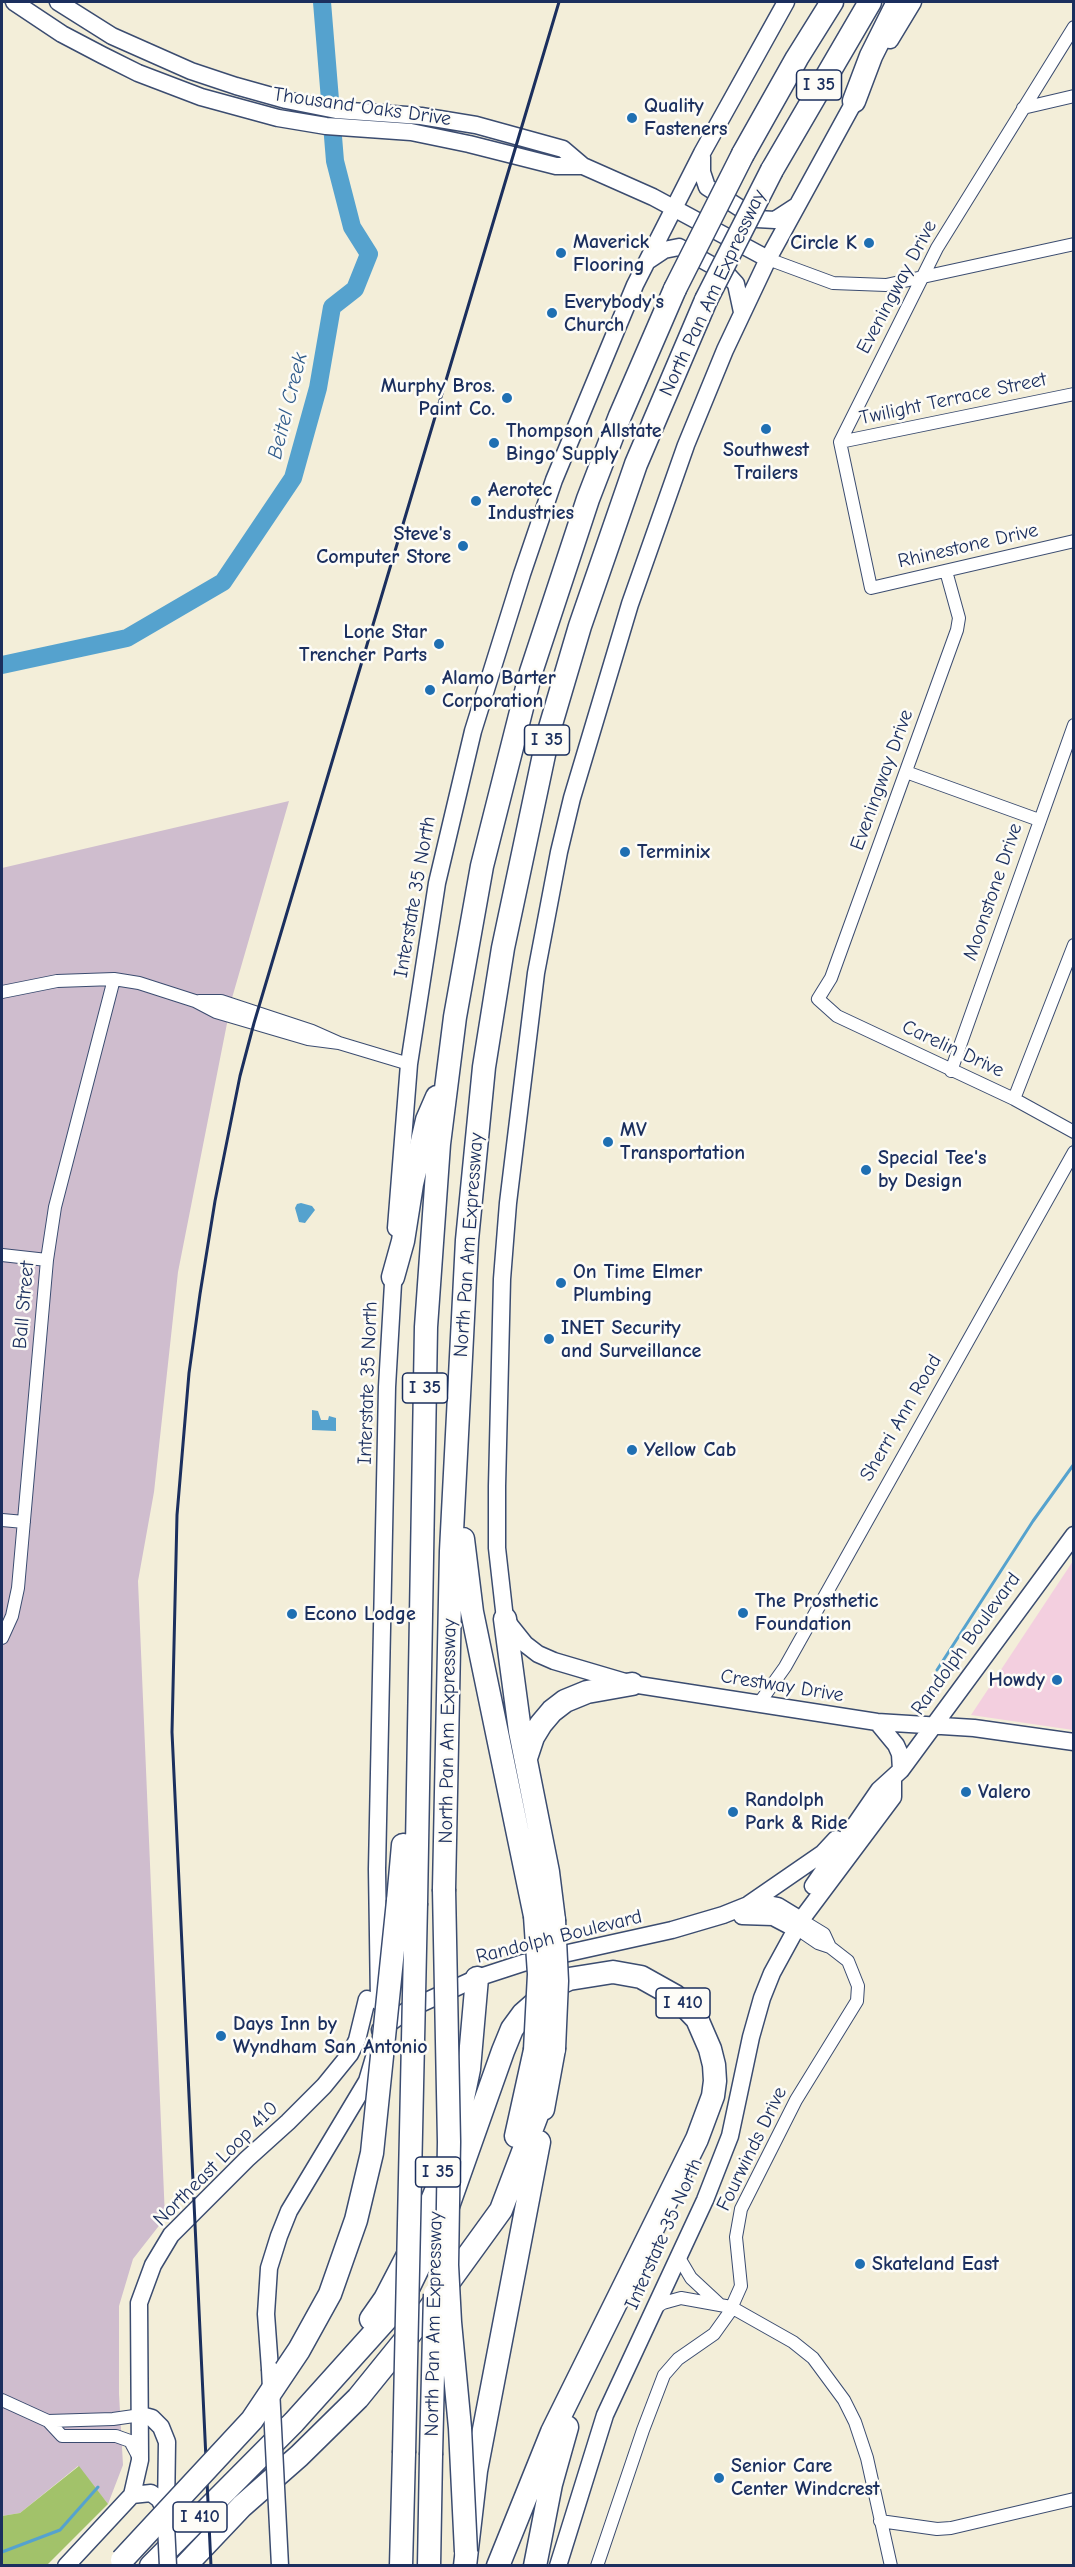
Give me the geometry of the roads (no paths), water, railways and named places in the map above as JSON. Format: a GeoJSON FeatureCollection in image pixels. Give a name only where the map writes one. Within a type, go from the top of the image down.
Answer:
{"type":"FeatureCollection","features":[{"type":"Feature","properties":{"kind":"highway","name":"North Pan Am Expressway"},"geometry":{"type":"LineString","coordinates":[[401,2565],[404,2453],[407,1902],[422,1580],[426,1327],[434,1195],[455,1017],[482,866],[531,672],[588,499],[620,416],[675,289],[742,154],[832,2]]}},
{"type":"Feature","properties":{"kind":"highway","name":"North Pan Am Expressway"},"geometry":{"type":"LineString","coordinates":[[429,2565],[454,1497],[466,1240],[477,1120],[502,948],[549,731],[597,573],[655,416],[706,300],[772,170],[870,2]]}},
{"type":"Feature","properties":{"kind":"highway"},"geometry":{"type":"LineString","coordinates":[[854,101],[871,56],[898,2]]}},
{"type":"Feature","properties":{"kind":"highway"},"geometry":{"type":"LineString","coordinates":[[393,1277],[403,1241],[412,1184],[427,1120],[448,1071]]}},
{"type":"Feature","properties":{"kind":"highway"},"geometry":{"type":"LineString","coordinates":[[454,1497],[463,1537],[474,1623],[544,1918]]}},
{"type":"Feature","properties":{"kind":"highway"},"geometry":{"type":"LineString","coordinates":[[465,2559],[476,2471],[540,2138],[545,2094],[539,1974],[548,1872],[526,1758],[505,1619]]}},
{"type":"Feature","properties":{"kind":"highway"},"geometry":{"type":"LineString","coordinates":[[526,1758],[533,1737],[541,1724],[565,1701],[587,1692],[632,1684]]}},
{"type":"Feature","properties":{"kind":"highway"},"geometry":{"type":"LineString","coordinates":[[444,1889],[449,2142],[447,2265],[462,2457],[465,2559]]}},
{"type":"Feature","properties":{"kind":"highway"},"geometry":{"type":"LineString","coordinates":[[124,2564],[252,2420],[299,2350],[330,2294],[356,2220],[372,2153],[407,1902]]}},
{"type":"Feature","properties":{"kind":"highway","name":"I 410"},"geometry":{"type":"LineString","coordinates":[[151,2565],[249,2469],[401,2303],[447,2209],[512,2030],[531,2006],[556,1985],[585,1974],[613,1972],[641,1977],[656,1984],[687,2007],[697,2019],[707,2039],[714,2065],[715,2081],[709,2110],[697,2139],[552,2432],[498,2565]]}},
{"type":"Feature","properties":{"kind":"highway"},"geometry":{"type":"LineString","coordinates":[[318,2394],[385,2299],[411,2249],[451,2156],[465,2097],[477,1978]]}},
{"type":"Feature","properties":{"kind":"highway"},"geometry":{"type":"LineString","coordinates":[[432,1999],[460,2018],[471,2040]]}},
{"type":"Feature","properties":{"kind":"highway"},"geometry":{"type":"LineString","coordinates":[[464,2261],[486,2221],[515,2142],[544,2050]]}},
{"type":"Feature","properties":{"kind":"highway"},"geometry":{"type":"LineString","coordinates":[[185,2565],[242,2506],[299,2456],[358,2398],[422,2319],[501,2210],[545,2094]]}},
{"type":"Feature","properties":{"kind":"highway"},"geometry":{"type":"LineString","coordinates":[[535,2565],[551,2484],[585,2363]]}},
{"type":"Feature","properties":{"kind":"highway"},"geometry":{"type":"LineString","coordinates":[[124,2564],[249,2469]]}},
{"type":"Feature","properties":{"kind":"main road","name":"Thousand Oaks Drive"},"geometry":{"type":"LineString","coordinates":[[14,2],[62,34],[138,73],[173,87],[278,118],[335,127],[411,132],[556,166],[583,166]]}},
{"type":"Feature","properties":{"kind":"main road","name":"Thousand Oaks Drive"},"geometry":{"type":"LineString","coordinates":[[58,2],[112,36],[153,55],[191,71],[286,100],[336,110],[421,116],[476,125],[563,148],[583,166],[675,209],[768,259]]}},
{"type":"Feature","properties":{"kind":"main road","name":"Interstate 35 North"},"geometry":{"type":"LineString","coordinates":[[280,2565],[267,2314],[269,2268],[289,2211],[367,2081],[380,2031],[377,1869],[387,1388],[398,1183],[409,1064],[437,883],[472,730],[554,480],[593,384],[649,260],[702,153],[786,2]]}},
{"type":"Feature","properties":{"kind":"main road"},"geometry":{"type":"LineString","coordinates":[[505,1619],[497,1548],[497,1486],[502,1279],[508,1203],[524,1068],[547,908],[572,798],[630,604],[686,445],[742,312],[768,259],[854,101],[913,2]]}},
{"type":"Feature","properties":{"kind":"main road"},"geometry":{"type":"LineString","coordinates":[[62,34],[71,29],[140,62],[153,55]]}},
{"type":"Feature","properties":{"kind":"main road"},"geometry":{"type":"LineString","coordinates":[[702,153],[702,172],[707,187],[757,219],[775,220],[798,205]]}},
{"type":"Feature","properties":{"kind":"main road"},"geometry":{"type":"LineString","coordinates":[[649,260],[664,250],[679,247],[717,268],[732,278],[736,284],[742,312]]}},
{"type":"Feature","properties":{"kind":"main road","name":"Randolph Boulevard"},"geometry":{"type":"LineString","coordinates":[[801,1928],[803,1901],[868,1805],[879,1790],[897,1775],[1074,1535]]}},
{"type":"Feature","properties":{"kind":"main road","name":"Crestway Drive"},"geometry":{"type":"LineString","coordinates":[[505,1619],[525,1644],[538,1654],[554,1661],[632,1684],[878,1722],[933,1725],[1074,1742]]}},
{"type":"Feature","properties":{"kind":"main road"},"geometry":{"type":"LineString","coordinates":[[878,1722],[896,1745],[897,1775]]}},
{"type":"Feature","properties":{"kind":"main road","name":"Randolph Boulevard"},"geometry":{"type":"LineString","coordinates":[[801,1928],[893,1797],[897,1775]]}},
{"type":"Feature","properties":{"kind":"main road"},"geometry":{"type":"LineString","coordinates":[[748,1905],[823,1853],[868,1805]]}},
{"type":"Feature","properties":{"kind":"main road","name":"Interstate 35 North"},"geometry":{"type":"LineString","coordinates":[[349,2109],[370,2018],[367,1999],[377,1869]]}},
{"type":"Feature","properties":{"kind":"main road","name":"Randolph Boulevard"},"geometry":{"type":"LineString","coordinates":[[380,2031],[409,2010],[477,1978],[523,1963],[672,1930],[748,1905],[778,1906],[801,1928]]}},
{"type":"Feature","properties":{"kind":"main road","name":"Randolph Boulevard"},"geometry":{"type":"LineString","coordinates":[[723,1915],[773,1917],[801,1928]]}},
{"type":"Feature","properties":{"kind":"main road","name":"Interstate 35 North"},"geometry":{"type":"LineString","coordinates":[[558,2565],[604,2415],[705,2200],[730,2136],[751,2037],[762,1998],[783,1953],[801,1928]]}},
{"type":"Feature","properties":{"kind":"main road","name":"Northeast Loop 410"},"geometry":{"type":"LineString","coordinates":[[132,2495],[140,2460],[139,2303],[153,2265],[171,2235],[247,2158],[295,2115],[350,2054],[357,2040],[367,1999]]}},
{"type":"Feature","properties":{"kind":"main road"},"geometry":{"type":"LineString","coordinates":[[141,2415],[152,2418],[161,2427],[167,2442],[168,2565]]}},
{"type":"Feature","properties":{"kind":"main road"},"geometry":{"type":"LineString","coordinates":[[66,2565],[132,2495],[151,2493],[159,2499],[166,2519]]}},
{"type":"Feature","properties":{"kind":"street","name":"Eveningway Drive"},"geometry":{"type":"LineString","coordinates":[[840,442],[937,248],[1074,27]]}},
{"type":"Feature","properties":{"kind":"street"},"geometry":{"type":"LineString","coordinates":[[1023,108],[1074,96]]}},
{"type":"Feature","properties":{"kind":"street"},"geometry":{"type":"LineString","coordinates":[[768,259],[833,283],[886,285],[1074,244]]}},
{"type":"Feature","properties":{"kind":"street","name":"Twilight Terrace Street"},"geometry":{"type":"LineString","coordinates":[[840,442],[1074,394]]}},
{"type":"Feature","properties":{"kind":"street","name":"Rhinestone Drive"},"geometry":{"type":"LineString","coordinates":[[840,442],[871,588],[1074,541]]}},
{"type":"Feature","properties":{"kind":"street","name":"Eveningway Drive"},"geometry":{"type":"LineString","coordinates":[[818,999],[831,978],[957,630],[959,618],[946,571]]}},
{"type":"Feature","properties":{"kind":"street","name":"Moonstone Drive"},"geometry":{"type":"LineString","coordinates":[[951,1071],[1074,725]]}},
{"type":"Feature","properties":{"kind":"street"},"geometry":{"type":"LineString","coordinates":[[906,772],[1039,820]]}},
{"type":"Feature","properties":{"kind":"street"},"geometry":{"type":"LineString","coordinates":[[1014,1099],[1074,945]]}},
{"type":"Feature","properties":{"kind":"street"},"geometry":{"type":"LineString","coordinates":[[2,992],[57,981],[114,978],[195,1001],[216,1012],[308,1039],[339,1043],[409,1064]]}},
{"type":"Feature","properties":{"kind":"street","name":"Ball Street"},"geometry":{"type":"LineString","coordinates":[[2,1638],[12,1616],[17,1594],[47,1260],[55,1207],[114,978]]}},
{"type":"Feature","properties":{"kind":"street","name":"Carelin Drive"},"geometry":{"type":"LineString","coordinates":[[818,999],[837,1016],[1014,1099],[1074,1132]]}},
{"type":"Feature","properties":{"kind":"street","name":"Sherri Ann Road"},"geometry":{"type":"LineString","coordinates":[[760,1702],[785,1667],[1074,1152]]}},
{"type":"Feature","properties":{"kind":"street"},"geometry":{"type":"LineString","coordinates":[[2,1255],[47,1260]]}},
{"type":"Feature","properties":{"kind":"street"},"geometry":{"type":"LineString","coordinates":[[2,1520],[24,1522]]}},
{"type":"Feature","properties":{"kind":"street","name":"Fourwinds Drive"},"geometry":{"type":"LineString","coordinates":[[597,2565],[664,2375],[678,2359],[714,2334],[723,2324],[732,2307],[741,2286],[736,2237],[741,2210],[796,2100],[857,2001],[858,1986],[848,1961],[824,1945],[824,1934],[801,1928]]}},
{"type":"Feature","properties":{"kind":"street"},"geometry":{"type":"LineString","coordinates":[[783,1953],[801,1943],[824,1945]]}},
{"type":"Feature","properties":{"kind":"street"},"geometry":{"type":"LineString","coordinates":[[678,2256],[691,2278],[719,2304]]}},
{"type":"Feature","properties":{"kind":"street"},"geometry":{"type":"LineString","coordinates":[[652,2310],[663,2303],[681,2298],[732,2307],[793,2342],[813,2358],[832,2381],[848,2408],[862,2442],[891,2565]]}},
{"type":"Feature","properties":{"kind":"street"},"geometry":{"type":"LineString","coordinates":[[2,2400],[48,2421],[62,2436],[116,2436],[130,2441],[140,2460]]}},
{"type":"Feature","properties":{"kind":"street"},"geometry":{"type":"LineString","coordinates":[[48,2421],[141,2415]]}},
{"type":"Feature","properties":{"kind":"street"},"geometry":{"type":"LineString","coordinates":[[880,2521],[937,2529],[951,2528],[1074,2499]]}},
{"type":"Feature","properties":{"kind":"water"},"geometry":{"type":"Polygon","coordinates":[[[301,1203],[312,1206],[315,1210],[305,1223],[299,1222],[295,1208],[301,1203]]]}},
{"type":"Feature","properties":{"kind":"water"},"geometry":{"type":"Polygon","coordinates":[[[312,1410],[318,1411],[321,1420],[328,1420],[329,1416],[336,1418],[336,1431],[312,1430],[312,1410]]]}},
{"type":"Feature","properties":{"kind":"waterway","name":"Beitel Creek"},"geometry":{"type":"LineString","coordinates":[[2,665],[127,638],[223,582],[293,478],[318,388],[332,307],[355,289],[369,254],[352,227],[335,161],[322,2]]}},
{"type":"Feature","properties":{"kind":"waterway"},"geometry":{"type":"LineString","coordinates":[[937,1670],[1033,1521],[1074,1464]]}},
{"type":"Feature","properties":{"kind":"waterway"},"geometry":{"type":"LineString","coordinates":[[2,2552],[60,2530],[98,2487]]}},
{"type":"Feature","properties":{"kind":"railway"},"geometry":{"type":"LineString","coordinates":[[211,2566],[172,1732],[177,1515],[189,1373],[215,1201],[240,1076],[254,1023],[559,2]]}},
{"type":"Feature","properties":{"kind":"place","name":"Quality Fasteners"},"geometry":{"type":"Point","coordinates":[632,118]}},
{"type":"Feature","properties":{"kind":"place","name":"Circle K"},"geometry":{"type":"Point","coordinates":[869,243]}},
{"type":"Feature","properties":{"kind":"place","name":"Maverick Flooring"},"geometry":{"type":"Point","coordinates":[561,253]}},
{"type":"Feature","properties":{"kind":"place","name":"Everybody's Church"},"geometry":{"type":"Point","coordinates":[552,313]}},
{"type":"Feature","properties":{"kind":"place","name":"Murphy Bros. Paint Co."},"geometry":{"type":"Point","coordinates":[507,398]}},
{"type":"Feature","properties":{"kind":"place","name":"Southwest Trailers"},"geometry":{"type":"Point","coordinates":[766,429]}},
{"type":"Feature","properties":{"kind":"place","name":"Thompson Allstate Bingo Supply"},"geometry":{"type":"Point","coordinates":[494,443]}},
{"type":"Feature","properties":{"kind":"place","name":"Aerotec Industries"},"geometry":{"type":"Point","coordinates":[476,501]}},
{"type":"Feature","properties":{"kind":"place","name":"Steve's Computer Store"},"geometry":{"type":"Point","coordinates":[463,546]}},
{"type":"Feature","properties":{"kind":"place","name":"Lone Star Trencher Parts"},"geometry":{"type":"Point","coordinates":[439,644]}},
{"type":"Feature","properties":{"kind":"place","name":"Alamo Barter Corporation"},"geometry":{"type":"Point","coordinates":[430,690]}},
{"type":"Feature","properties":{"kind":"place","name":"Terminix"},"geometry":{"type":"Point","coordinates":[625,852]}},
{"type":"Feature","properties":{"kind":"place","name":"MV Transportation"},"geometry":{"type":"Point","coordinates":[608,1142]}},
{"type":"Feature","properties":{"kind":"place","name":"Special Tee's by Design"},"geometry":{"type":"Point","coordinates":[866,1170]}},
{"type":"Feature","properties":{"kind":"place","name":"On Time Elmer Plumbing"},"geometry":{"type":"Point","coordinates":[561,1283]}},
{"type":"Feature","properties":{"kind":"place","name":"INET Security and Surveillance"},"geometry":{"type":"Point","coordinates":[549,1339]}},
{"type":"Feature","properties":{"kind":"place","name":"Yellow Cab"},"geometry":{"type":"Point","coordinates":[632,1450]}},
{"type":"Feature","properties":{"kind":"place","name":"The Prosthetic Foundation"},"geometry":{"type":"Point","coordinates":[743,1613]}},
{"type":"Feature","properties":{"kind":"place","name":"Econo Lodge"},"geometry":{"type":"Point","coordinates":[292,1614]}},
{"type":"Feature","properties":{"kind":"place","name":"Howdy"},"geometry":{"type":"Point","coordinates":[1057,1680]}},
{"type":"Feature","properties":{"kind":"place","name":"Valero"},"geometry":{"type":"Point","coordinates":[966,1792]}},
{"type":"Feature","properties":{"kind":"place","name":"Randolph Park & Ride"},"geometry":{"type":"Point","coordinates":[733,1812]}},
{"type":"Feature","properties":{"kind":"place","name":"Days Inn by Wyndham San Antonio"},"geometry":{"type":"Point","coordinates":[221,2036]}},
{"type":"Feature","properties":{"kind":"place","name":"Skateland East"},"geometry":{"type":"Point","coordinates":[860,2264]}},
{"type":"Feature","properties":{"kind":"place","name":"Senior Care Center Windcrest"},"geometry":{"type":"Point","coordinates":[719,2478]}}]}
